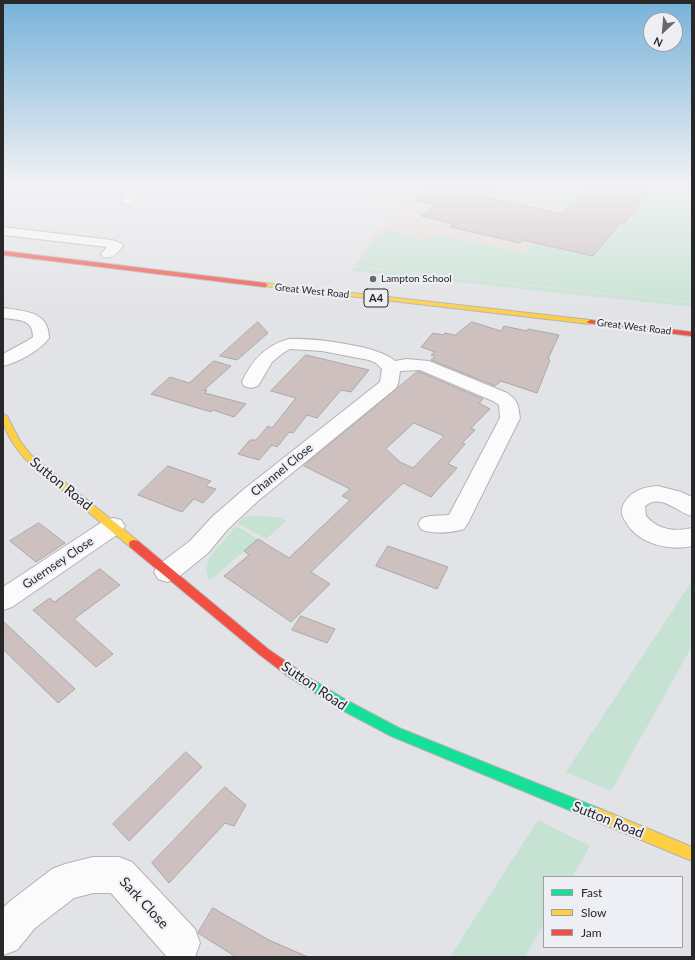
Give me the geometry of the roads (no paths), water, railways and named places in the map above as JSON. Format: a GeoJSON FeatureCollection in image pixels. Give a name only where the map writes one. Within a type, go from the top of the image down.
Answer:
{"type":"FeatureCollection","features":[{"type":"Feature","properties":{"kind":"main road","name":"Great West Road"},"geometry":{"type":"LineString","coordinates":[[3,252],[224,281],[692,334]]}},
{"type":"Feature","properties":{"kind":"main road","name":"Sutton Road"},"geometry":{"type":"LineString","coordinates":[[3,416],[16,442],[28,457],[264,652],[305,682],[360,716],[409,738],[692,854]]}},
{"type":"Feature","properties":{"kind":"street"},"geometry":{"type":"LineString","coordinates":[[3,231],[112,244],[116,246],[110,253]]}},
{"type":"Feature","properties":{"kind":"street"},"geometry":{"type":"LineString","coordinates":[[3,313],[30,318],[38,322],[42,330],[41,338],[33,345],[3,362]]}},
{"type":"Feature","properties":{"kind":"street"},"geometry":{"type":"LineString","coordinates":[[251,382],[255,372],[267,358],[278,349],[288,344],[300,344],[361,352],[383,360],[391,367],[406,364],[423,365],[500,397],[508,403],[510,418],[504,434],[456,523],[430,524]]}},
{"type":"Feature","properties":{"kind":"street","name":"Channel Close"},"geometry":{"type":"LineString","coordinates":[[167,572],[199,547],[220,523],[251,495],[389,384],[392,376],[391,367]]}},
{"type":"Feature","properties":{"kind":"street"},"geometry":{"type":"LineString","coordinates":[[692,508],[680,500],[657,494],[641,498],[634,504],[633,510],[635,518],[641,525],[659,536],[681,540],[692,537]]}},
{"type":"Feature","properties":{"kind":"street","name":"Guernsey Close"},"geometry":{"type":"LineString","coordinates":[[3,600],[113,526]]}},
{"type":"Feature","properties":{"kind":"street","name":"Sark Close"},"geometry":{"type":"LineString","coordinates":[[3,936],[22,915],[65,882],[93,875],[120,875],[181,942]]}},
{"type":"Feature","properties":{"kind":"place","name":"Lampton School"},"geometry":{"type":"Point","coordinates":[373,279]}}]}
